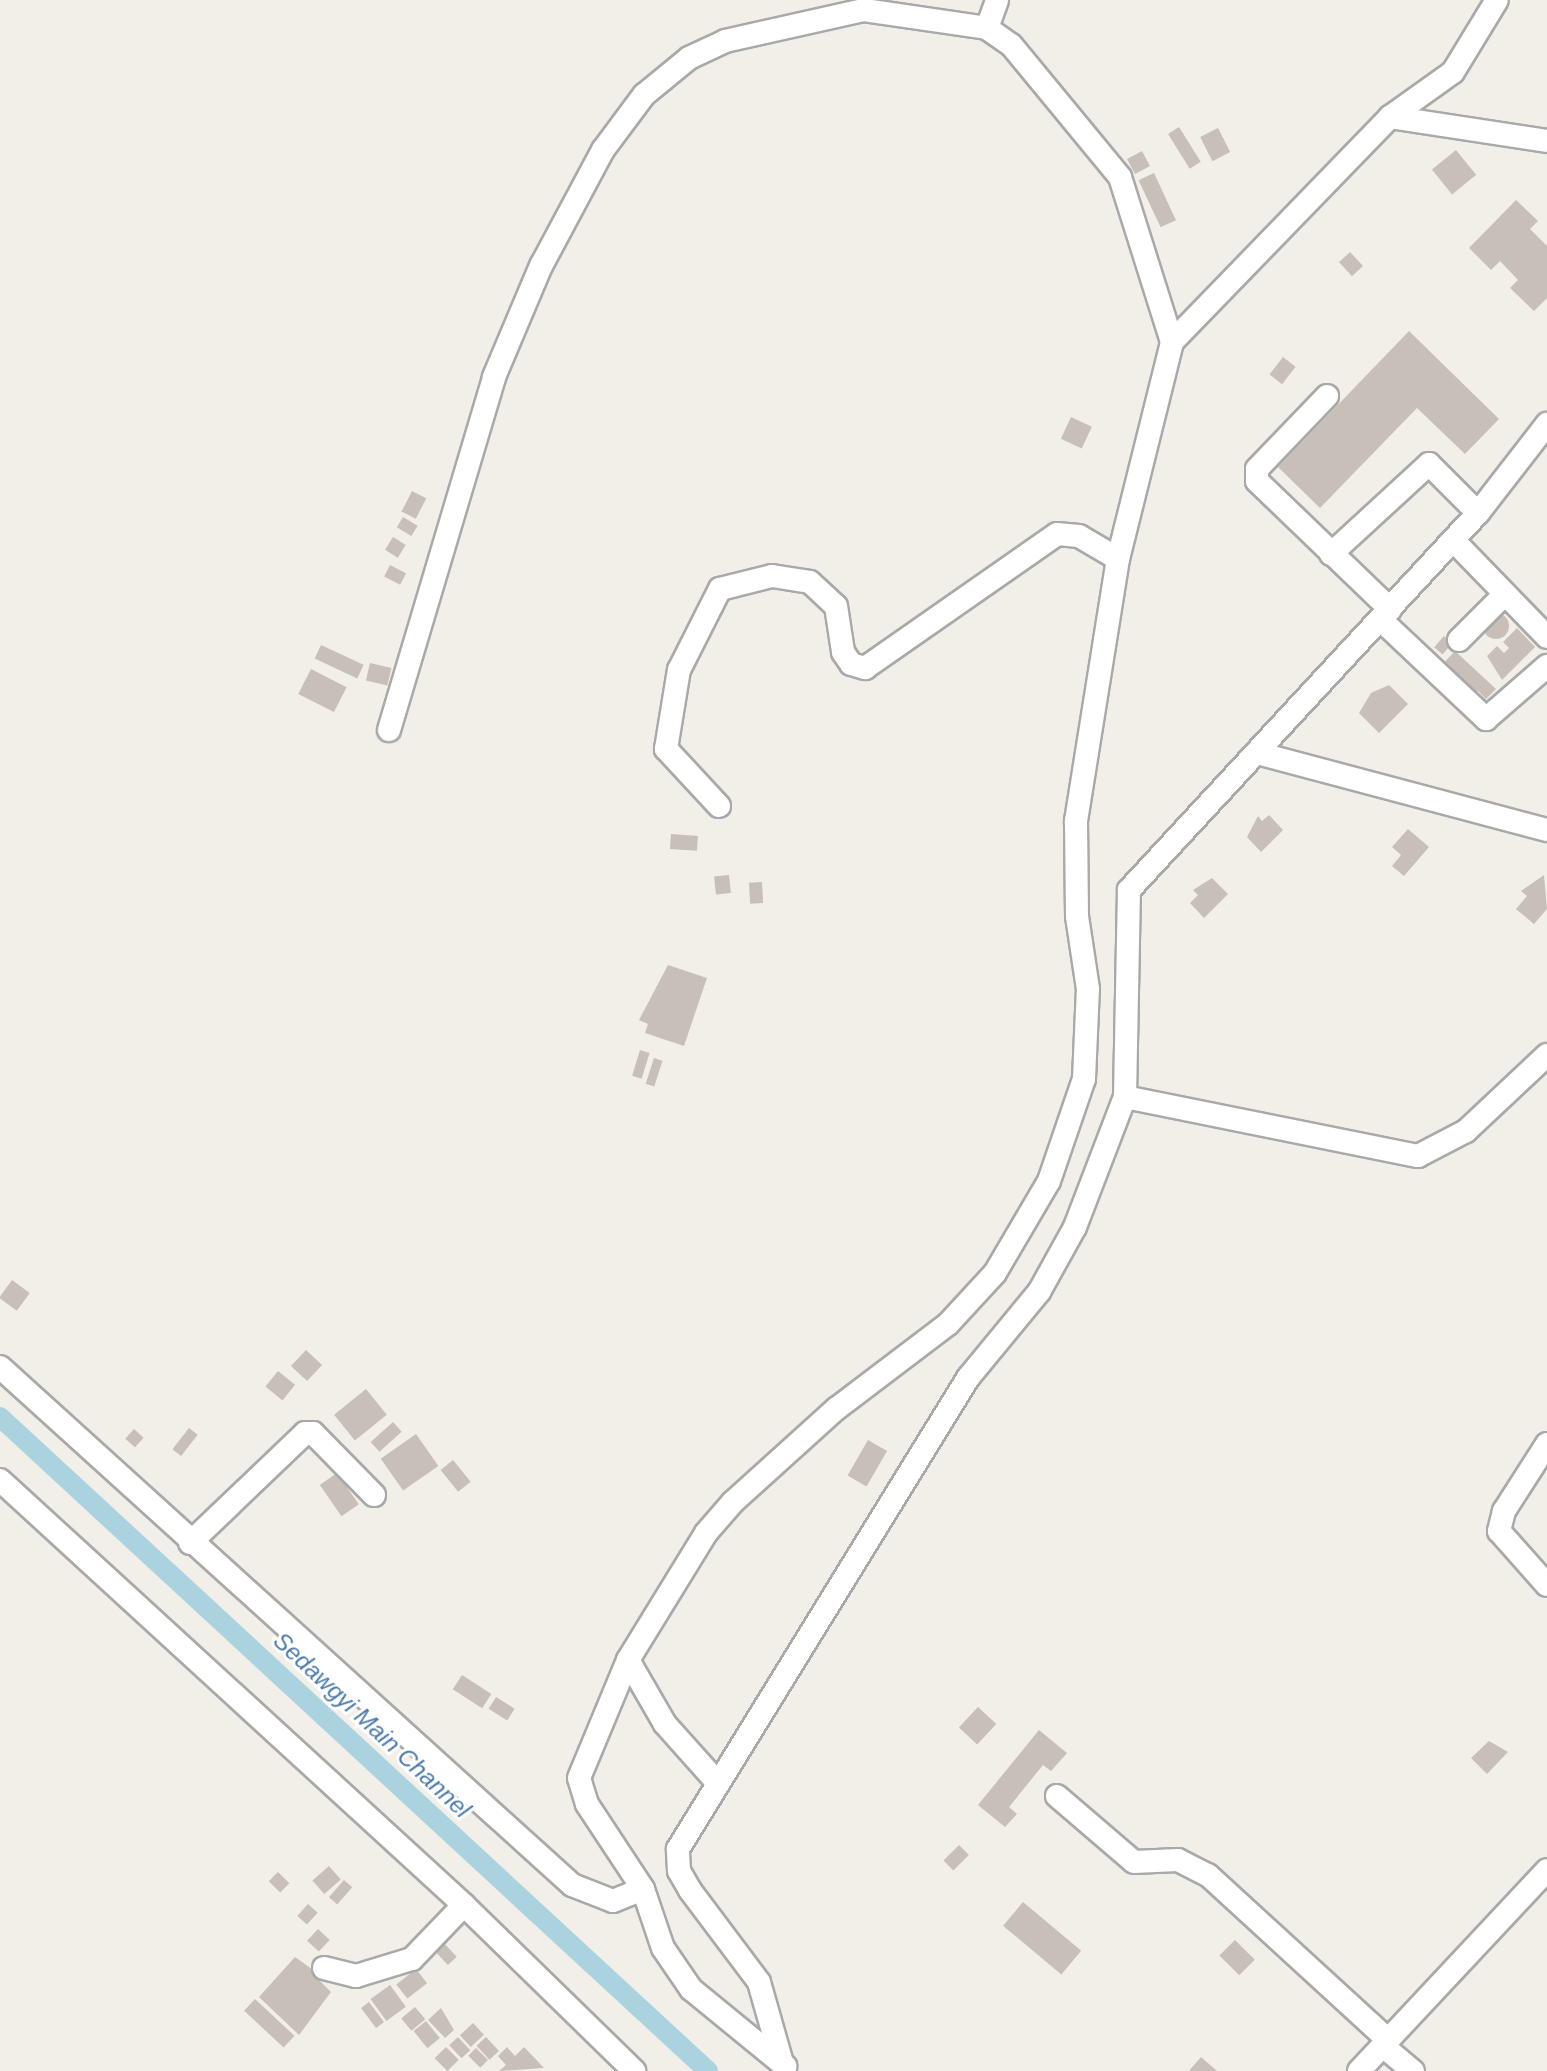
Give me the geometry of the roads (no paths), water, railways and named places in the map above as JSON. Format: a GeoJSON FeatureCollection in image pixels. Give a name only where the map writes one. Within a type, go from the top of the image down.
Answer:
{"type":"FeatureCollection","features":[{"type":"Feature","properties":{"kind":"street"},"geometry":{"type":"LineString","coordinates":[[987,28],[997,0]]}},
{"type":"Feature","properties":{"kind":"street"},"geometry":{"type":"LineString","coordinates":[[785,2067],[691,1989],[663,1948],[643,1889],[587,1804],[579,1778],[628,1660],[706,1533],[733,1502],[836,1409],[948,1324],[995,1273],[1049,1181],[1084,1079],[1088,989],[1077,916],[1076,821],[1118,559],[1172,342],[1390,117],[1453,72],[1497,0]]}},
{"type":"Feature","properties":{"kind":"street"},"geometry":{"type":"LineString","coordinates":[[389,730],[494,377],[548,253],[603,150],[644,95],[689,58],[725,41],[864,10],[987,28],[1011,45],[1120,177],[1172,342]]}},
{"type":"Feature","properties":{"kind":"street"},"geometry":{"type":"LineString","coordinates":[[1390,117],[1547,141]]}},
{"type":"Feature","properties":{"kind":"street"},"geometry":{"type":"LineString","coordinates":[[1327,396],[1257,469],[1257,481],[1331,554],[1486,719],[1547,666]]}},
{"type":"Feature","properties":{"kind":"street"},"geometry":{"type":"LineString","coordinates":[[785,2067],[759,1982],[679,1871],[678,1849],[716,1781],[968,1378],[1039,1292],[1075,1227],[1125,1097],[1129,890],[1478,513],[1547,424]]}},
{"type":"Feature","properties":{"kind":"street"},"geometry":{"type":"LineString","coordinates":[[1331,554],[1429,464],[1478,513]]}},
{"type":"Feature","properties":{"kind":"street"},"geometry":{"type":"LineString","coordinates":[[719,806],[666,749],[679,670],[720,589],[772,576],[810,582],[836,606],[843,652],[851,664],[865,668],[1057,534],[1079,536],[1118,559]]}},
{"type":"Feature","properties":{"kind":"street"},"geometry":{"type":"LineString","coordinates":[[1453,540],[1547,637]]}},
{"type":"Feature","properties":{"kind":"street"},"geometry":{"type":"LineString","coordinates":[[1459,640],[1505,594]]}},
{"type":"Feature","properties":{"kind":"street"},"geometry":{"type":"LineString","coordinates":[[1257,753],[1547,830]]}},
{"type":"Feature","properties":{"kind":"street"},"geometry":{"type":"LineString","coordinates":[[1125,1097],[1418,1156],[1466,1131],[1547,1055]]}},
{"type":"Feature","properties":{"kind":"street"},"geometry":{"type":"LineString","coordinates":[[0,1367],[190,1543],[572,1885],[613,1901],[643,1889]]}},
{"type":"Feature","properties":{"kind":"street"},"geometry":{"type":"LineString","coordinates":[[190,1543],[305,1433],[313,1433],[374,1495]]}},
{"type":"Feature","properties":{"kind":"street"},"geometry":{"type":"LineString","coordinates":[[1547,1444],[1504,1511],[1499,1531],[1547,1585]]}},
{"type":"Feature","properties":{"kind":"street"},"geometry":{"type":"LineString","coordinates":[[0,1480],[464,1905],[634,2071]]}},
{"type":"Feature","properties":{"kind":"street"},"geometry":{"type":"LineString","coordinates":[[628,1660],[665,1724],[716,1781]]}},
{"type":"Feature","properties":{"kind":"street"},"geometry":{"type":"LineString","coordinates":[[1057,1796],[1134,1862],[1178,1860],[1208,1875],[1413,2071]]}},
{"type":"Feature","properties":{"kind":"street"},"geometry":{"type":"LineString","coordinates":[[1359,2071],[1547,1870]]}},
{"type":"Feature","properties":{"kind":"street"},"geometry":{"type":"LineString","coordinates":[[324,1968],[356,1976],[412,1959],[464,1905]]}},
{"type":"Feature","properties":{"kind":"waterway","name":"Sedawgyi Main Channel"},"geometry":{"type":"LineString","coordinates":[[0,1417],[708,2071]]}}]}
